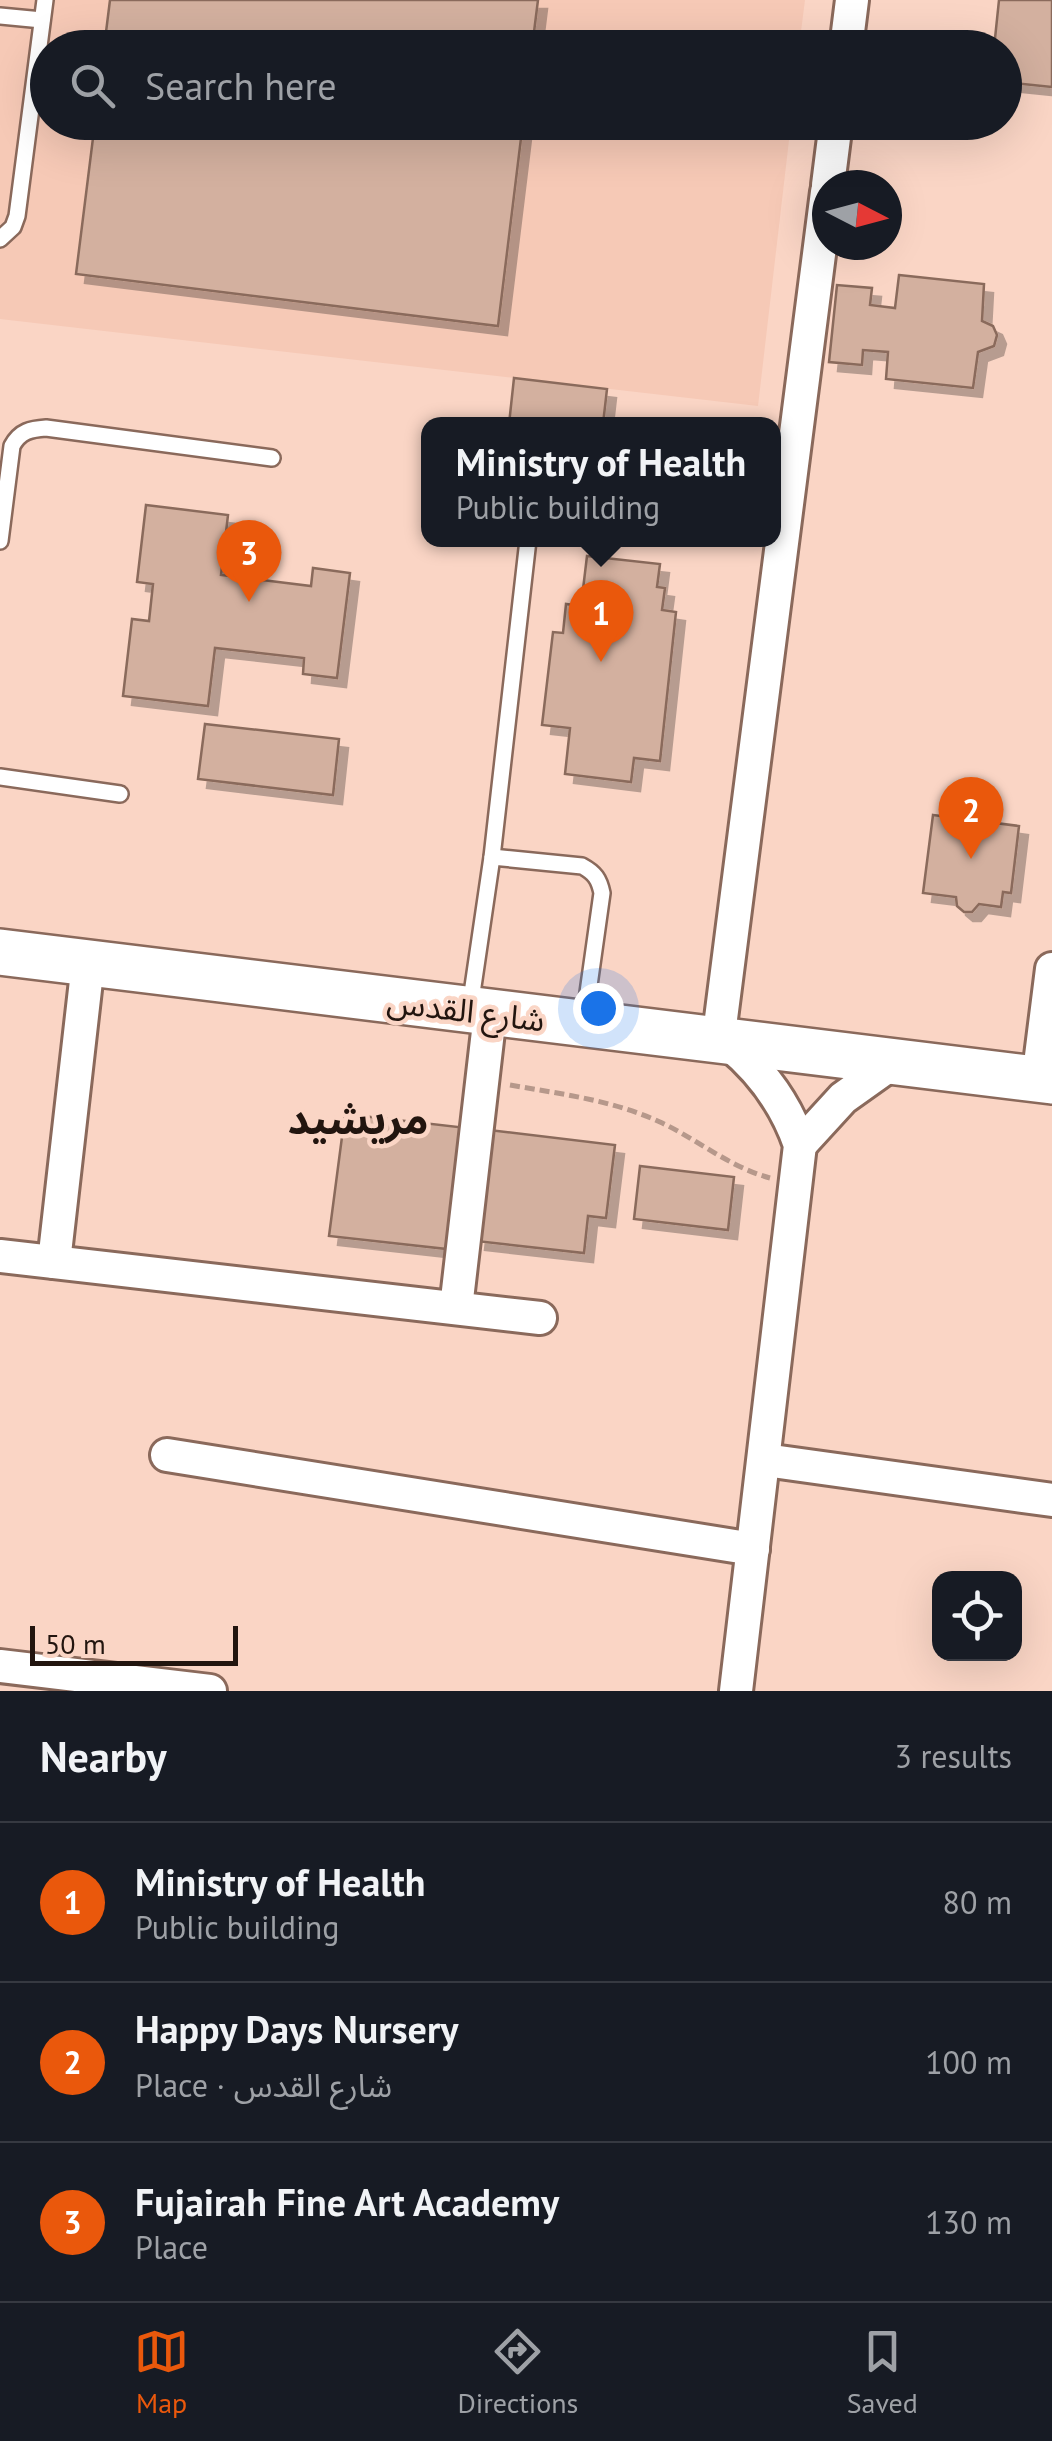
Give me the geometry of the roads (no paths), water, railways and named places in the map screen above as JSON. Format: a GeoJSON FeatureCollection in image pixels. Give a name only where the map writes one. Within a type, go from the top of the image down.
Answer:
{"type":"FeatureCollection","features":[{"type":"Feature","properties":{"kind":"street"},"geometry":{"type":"LineString","coordinates":[[848,30],[852,0]]}},
{"type":"Feature","properties":{"kind":"street"},"geometry":{"type":"LineString","coordinates":[[829,170],[834,140]]}},
{"type":"Feature","properties":{"kind":"street"},"geometry":{"type":"LineString","coordinates":[[736,1691],[800,1145],[760,1072],[723,1043],[818,260]]}},
{"type":"Feature","properties":{"kind":"street","name":"شارع القدس"},"geometry":{"type":"LineString","coordinates":[[0,952],[1045,1080]]}},
{"type":"Feature","properties":{"kind":"street"},"geometry":{"type":"LineString","coordinates":[[54,1262],[88,963]]}},
{"type":"Feature","properties":{"kind":"street"},"geometry":{"type":"LineString","coordinates":[[1045,1080],[1052,969]]}},
{"type":"Feature","properties":{"kind":"street"},"geometry":{"type":"LineString","coordinates":[[456,1308],[482,1080],[480,1013]]}},
{"type":"Feature","properties":{"kind":"street"},"geometry":{"type":"LineString","coordinates":[[800,1145],[843,1098],[895,1061]]}},
{"type":"Feature","properties":{"kind":"street"},"geometry":{"type":"LineString","coordinates":[[0,1256],[540,1318]]}},
{"type":"Feature","properties":{"kind":"street"},"geometry":{"type":"LineString","coordinates":[[167,1455],[753,1549]]}},
{"type":"Feature","properties":{"kind":"street"},"geometry":{"type":"LineString","coordinates":[[764,1460],[1052,1500]]}},
{"type":"Feature","properties":{"kind":"street"},"geometry":{"type":"LineString","coordinates":[[0,1666],[210,1691]]}},
{"type":"Feature","properties":{"kind":"lane"},"geometry":{"type":"LineString","coordinates":[[41,30],[45,0]]}},
{"type":"Feature","properties":{"kind":"lane"},"geometry":{"type":"LineString","coordinates":[[0,16],[42,20]]}},
{"type":"Feature","properties":{"kind":"lane"},"geometry":{"type":"LineString","coordinates":[[0,239],[13,227],[17,216],[30,114]]}},
{"type":"Feature","properties":{"kind":"lane"},"geometry":{"type":"LineString","coordinates":[[0,541],[12,446],[18,435],[33,429],[272,458]]}},
{"type":"Feature","properties":{"kind":"lane"},"geometry":{"type":"LineString","coordinates":[[480,1013],[492,856],[527,547]]}},
{"type":"Feature","properties":{"kind":"lane"},"geometry":{"type":"LineString","coordinates":[[0,778],[120,794]]}},
{"type":"Feature","properties":{"kind":"lane"},"geometry":{"type":"LineString","coordinates":[[492,856],[582,866],[600,882],[602,892],[584,1026]]}},
{"type":"Feature","properties":{"kind":"place","name":"Fujairah Fine Art Academy"},"geometry":{"type":"Point","coordinates":[249,602]}},
{"type":"Feature","properties":{"kind":"place","name":"Ministry of Health"},"geometry":{"type":"Point","coordinates":[601,662]}},
{"type":"Feature","properties":{"kind":"place","name":"Happy Days Nursery"},"geometry":{"type":"Point","coordinates":[971,859]}},
{"type":"Feature","properties":{"kind":"district","name":"مريشيد"},"geometry":{"type":"Point","coordinates":[358,1119]}}]}
